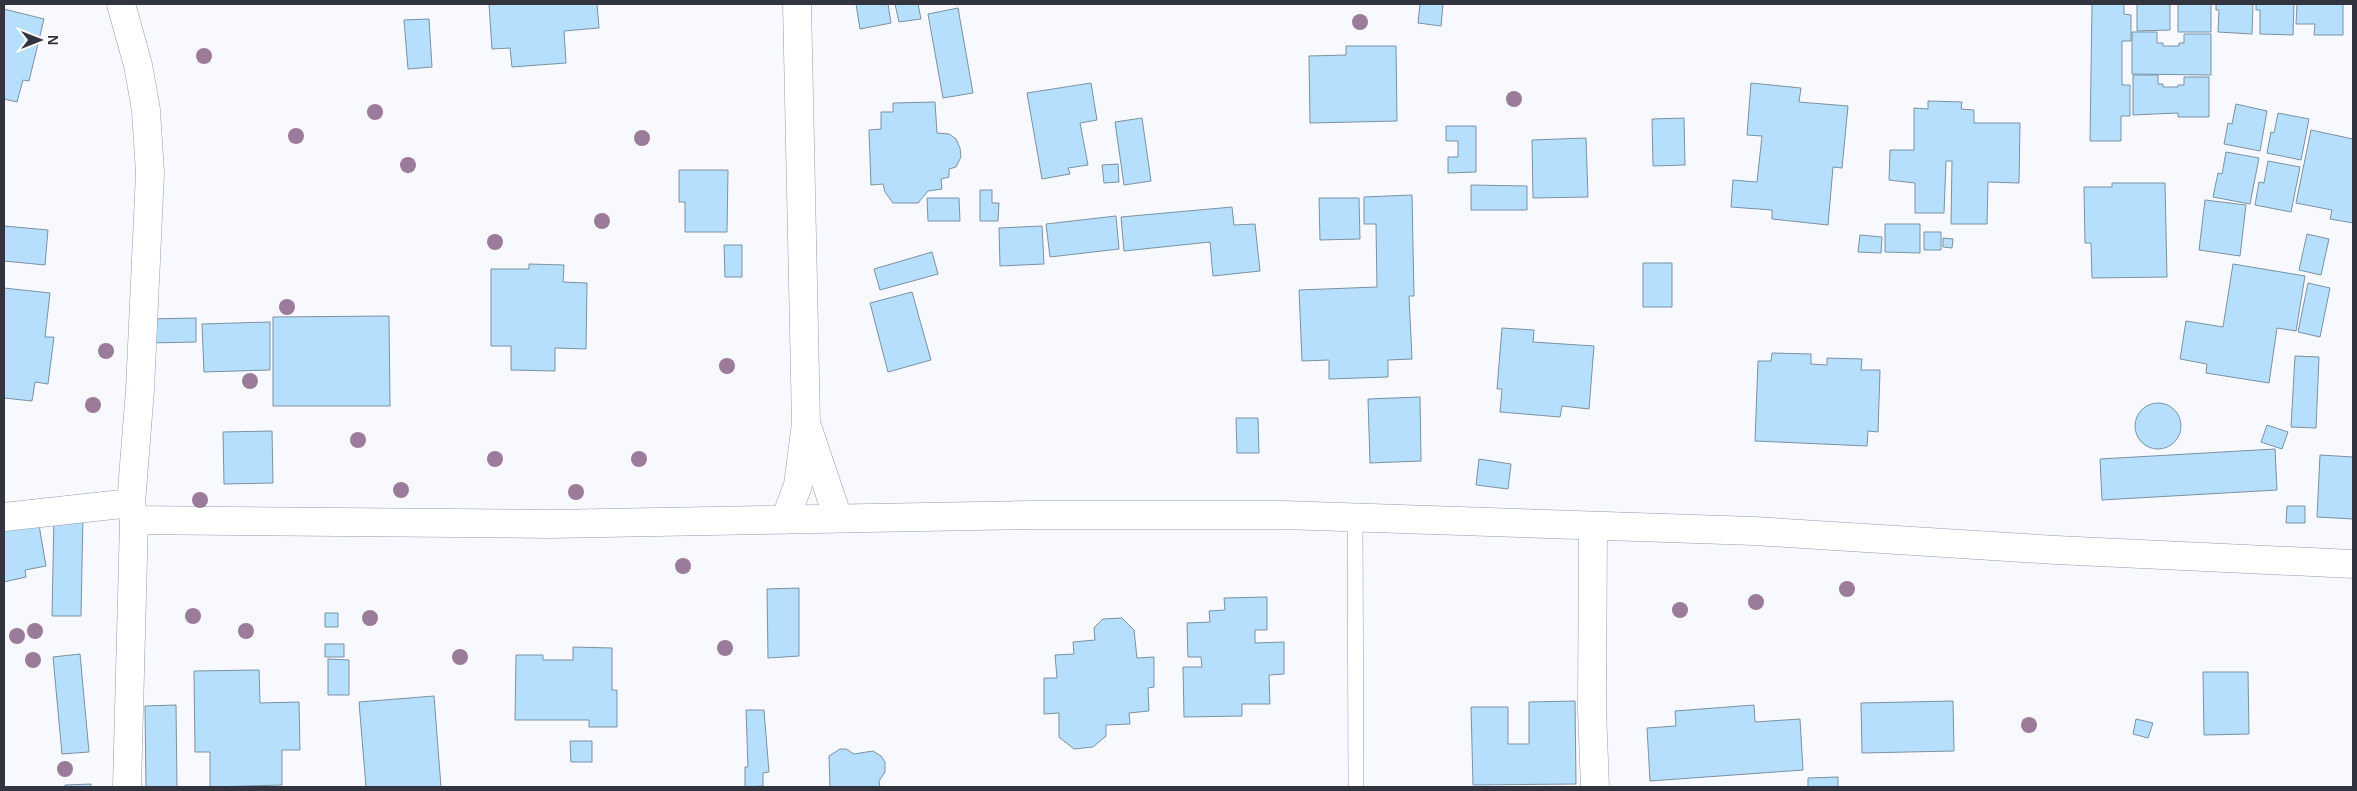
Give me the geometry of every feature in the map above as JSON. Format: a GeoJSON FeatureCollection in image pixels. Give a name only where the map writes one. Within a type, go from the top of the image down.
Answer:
{"type":"FeatureCollection","features":[{"type":"Feature","properties":{"kind":"street"},"geometry":{"type":"LineString","coordinates":[[121,4],[138,65],[146,110],[150,173],[140,390],[132,511],[127,787]]}},
{"type":"Feature","properties":{"kind":"street"},"geometry":{"type":"LineString","coordinates":[[785,520],[798,485],[806,423],[797,4]]}},
{"type":"Feature","properties":{"kind":"street"},"geometry":{"type":"LineString","coordinates":[[806,423],[838,518]]}},
{"type":"Feature","properties":{"kind":"street"},"geometry":{"type":"LineString","coordinates":[[4,516],[132,511],[550,524],[1033,515],[1283,515],[1754,531],[2056,550],[2353,564]]}},
{"type":"Feature","properties":{"kind":"street"},"geometry":{"type":"LineString","coordinates":[[1593,526],[1592,710],[1595,787]]}},
{"type":"Feature","properties":{"kind":"lane"},"geometry":{"type":"LineString","coordinates":[[1355,517],[1356,787]]}},
{"type":"Feature","properties":{"kind":"building"},"geometry":{"type":"Polygon","coordinates":[[[489,4],[597,4],[599,28],[564,31],[566,63],[512,67],[510,48],[492,49],[489,4]]]}},
{"type":"Feature","properties":{"kind":"building"},"geometry":{"type":"Polygon","coordinates":[[[856,4],[888,4],[891,23],[860,29],[856,4]]]}},
{"type":"Feature","properties":{"kind":"building"},"geometry":{"type":"Polygon","coordinates":[[[895,4],[918,4],[921,19],[899,22],[895,4]]]}},
{"type":"Feature","properties":{"kind":"building"},"geometry":{"type":"Polygon","coordinates":[[[1420,4],[1443,4],[1441,26],[1418,23],[1420,4]]]}},
{"type":"Feature","properties":{"kind":"building"},"geometry":{"type":"Polygon","coordinates":[[[2092,4],[2124,4],[2124,14],[2131,15],[2131,41],[2122,41],[2122,85],[2130,85],[2130,116],[2121,116],[2121,141],[2090,141],[2092,4]]]}},
{"type":"Feature","properties":{"kind":"building"},"geometry":{"type":"Polygon","coordinates":[[[2137,4],[2170,4],[2170,30],[2137,31],[2137,4]]]}},
{"type":"Feature","properties":{"kind":"building"},"geometry":{"type":"Polygon","coordinates":[[[2178,4],[2211,4],[2211,32],[2178,32],[2178,4]]]}},
{"type":"Feature","properties":{"kind":"building"},"geometry":{"type":"Polygon","coordinates":[[[2216,4],[2253,4],[2252,34],[2218,32],[2219,10],[2216,10],[2216,4]]]}},
{"type":"Feature","properties":{"kind":"building"},"geometry":{"type":"Polygon","coordinates":[[[2256,4],[2294,4],[2293,35],[2260,34],[2260,10],[2256,10],[2256,4]]]}},
{"type":"Feature","properties":{"kind":"building"},"geometry":{"type":"Polygon","coordinates":[[[2297,4],[2343,4],[2343,35],[2314,35],[2315,24],[2296,24],[2297,4]]]}},
{"type":"Feature","properties":{"kind":"building"},"geometry":{"type":"Polygon","coordinates":[[[958,8],[973,93],[943,98],[928,14],[958,8]]]}},
{"type":"Feature","properties":{"kind":"building"},"geometry":{"type":"Polygon","coordinates":[[[4,9],[44,19],[29,81],[23,80],[17,102],[4,99],[4,9]]]}},
{"type":"Feature","properties":{"kind":"building"},"geometry":{"type":"Polygon","coordinates":[[[429,19],[432,67],[408,69],[404,20],[429,19]]]}},
{"type":"Feature","properties":{"kind":"building"},"geometry":{"type":"Polygon","coordinates":[[[2132,32],[2157,32],[2157,43],[2163,43],[2163,46],[2179,46],[2179,43],[2184,43],[2184,34],[2211,34],[2211,75],[2132,74],[2132,32]]]}},
{"type":"Feature","properties":{"kind":"building"},"geometry":{"type":"Polygon","coordinates":[[[1346,46],[1396,46],[1397,121],[1310,123],[1309,56],[1346,55],[1346,46]]]}},
{"type":"Feature","properties":{"kind":"building"},"geometry":{"type":"Polygon","coordinates":[[[2133,75],[2158,75],[2158,84],[2163,84],[2163,87],[2184,85],[2184,77],[2209,77],[2209,117],[2178,117],[2178,113],[2133,115],[2133,75]]]}},
{"type":"Feature","properties":{"kind":"building"},"geometry":{"type":"Polygon","coordinates":[[[1091,83],[1097,120],[1080,123],[1088,165],[1068,168],[1070,174],[1042,179],[1027,93],[1091,83]]]}},
{"type":"Feature","properties":{"kind":"building"},"geometry":{"type":"Polygon","coordinates":[[[1751,83],[1801,88],[1799,102],[1848,106],[1842,168],[1833,167],[1828,225],[1772,219],[1772,210],[1731,207],[1733,180],[1757,182],[1762,136],[1747,135],[1751,83]]]}},
{"type":"Feature","properties":{"kind":"building"},"geometry":{"type":"Polygon","coordinates":[[[1928,101],[1962,102],[1961,109],[1974,110],[1974,123],[2020,123],[2019,183],[1988,182],[1987,224],[1951,224],[1952,161],[1946,161],[1944,213],[1915,213],[1915,183],[1889,180],[1890,150],[1914,150],[1914,108],[1928,109],[1928,101]]]}},
{"type":"Feature","properties":{"kind":"building"},"geometry":{"type":"Polygon","coordinates":[[[935,102],[937,133],[949,134],[956,139],[961,157],[956,167],[949,169],[949,177],[941,179],[942,189],[928,191],[918,203],[893,203],[885,192],[883,184],[871,185],[869,130],[881,129],[881,112],[893,112],[893,103],[935,102]]]}},
{"type":"Feature","properties":{"kind":"building"},"geometry":{"type":"Polygon","coordinates":[[[2236,104],[2267,111],[2260,151],[2224,144],[2228,123],[2232,124],[2236,104]]]}},
{"type":"Feature","properties":{"kind":"building"},"geometry":{"type":"Polygon","coordinates":[[[2278,113],[2309,119],[2301,160],[2267,153],[2271,132],[2274,133],[2278,113]]]}},
{"type":"Feature","properties":{"kind":"building"},"geometry":{"type":"Polygon","coordinates":[[[1142,118],[1151,181],[1124,185],[1115,122],[1142,118]]]}},
{"type":"Feature","properties":{"kind":"building"},"geometry":{"type":"Polygon","coordinates":[[[1684,118],[1685,165],[1653,166],[1652,119],[1684,118]]]}},
{"type":"Feature","properties":{"kind":"building"},"geometry":{"type":"Polygon","coordinates":[[[1446,126],[1476,126],[1476,172],[1448,173],[1448,157],[1458,157],[1458,141],[1446,141],[1446,126]]]}},
{"type":"Feature","properties":{"kind":"building"},"geometry":{"type":"Polygon","coordinates":[[[2311,130],[2353,139],[2353,223],[2330,219],[2332,210],[2296,203],[2311,130]]]}},
{"type":"Feature","properties":{"kind":"building"},"geometry":{"type":"Polygon","coordinates":[[[1586,138],[1588,197],[1533,198],[1532,140],[1586,138]]]}},
{"type":"Feature","properties":{"kind":"building"},"geometry":{"type":"Polygon","coordinates":[[[2226,152],[2259,158],[2250,204],[2213,197],[2218,173],[2222,174],[2226,152]]]}},
{"type":"Feature","properties":{"kind":"building"},"geometry":{"type":"Polygon","coordinates":[[[2268,161],[2300,167],[2291,212],[2255,205],[2259,182],[2264,183],[2268,161]]]}},
{"type":"Feature","properties":{"kind":"building"},"geometry":{"type":"Polygon","coordinates":[[[1118,164],[1119,182],[1104,183],[1102,165],[1118,164]]]}},
{"type":"Feature","properties":{"kind":"building"},"geometry":{"type":"Polygon","coordinates":[[[679,170],[728,170],[727,232],[685,232],[685,202],[679,202],[679,170]]]}},
{"type":"Feature","properties":{"kind":"building"},"geometry":{"type":"Polygon","coordinates":[[[2112,183],[2165,183],[2167,277],[2092,278],[2091,243],[2085,243],[2084,187],[2112,187],[2112,183]]]}},
{"type":"Feature","properties":{"kind":"building"},"geometry":{"type":"Polygon","coordinates":[[[1471,185],[1527,186],[1527,210],[1471,210],[1471,185]]]}},
{"type":"Feature","properties":{"kind":"building"},"geometry":{"type":"Polygon","coordinates":[[[980,190],[992,190],[992,203],[999,203],[998,221],[980,221],[980,190]]]}},
{"type":"Feature","properties":{"kind":"building"},"geometry":{"type":"Polygon","coordinates":[[[1412,195],[1414,296],[1409,296],[1412,359],[1388,360],[1388,377],[1329,379],[1329,360],[1302,361],[1299,290],[1377,287],[1376,224],[1364,224],[1364,197],[1412,195]]]}},
{"type":"Feature","properties":{"kind":"building"},"geometry":{"type":"Polygon","coordinates":[[[927,198],[959,198],[960,221],[928,221],[927,198]]]}},
{"type":"Feature","properties":{"kind":"building"},"geometry":{"type":"Polygon","coordinates":[[[1319,198],[1359,198],[1360,239],[1320,240],[1319,198]]]}},
{"type":"Feature","properties":{"kind":"building"},"geometry":{"type":"Polygon","coordinates":[[[2205,200],[2246,205],[2240,256],[2199,250],[2205,200]]]}},
{"type":"Feature","properties":{"kind":"building"},"geometry":{"type":"Polygon","coordinates":[[[1232,207],[1234,225],[1255,224],[1260,271],[1213,276],[1210,242],[1124,251],[1121,217],[1232,207]]]}},
{"type":"Feature","properties":{"kind":"building"},"geometry":{"type":"Polygon","coordinates":[[[1116,216],[1119,249],[1050,257],[1046,224],[1116,216]]]}},
{"type":"Feature","properties":{"kind":"building"},"geometry":{"type":"Polygon","coordinates":[[[1885,224],[1920,224],[1920,253],[1885,252],[1885,224]]]}},
{"type":"Feature","properties":{"kind":"building"},"geometry":{"type":"Polygon","coordinates":[[[4,226],[48,230],[45,265],[4,261],[4,226]]]}},
{"type":"Feature","properties":{"kind":"building"},"geometry":{"type":"Polygon","coordinates":[[[1042,226],[1044,264],[1000,266],[999,228],[1042,226]]]}},
{"type":"Feature","properties":{"kind":"building"},"geometry":{"type":"Polygon","coordinates":[[[1924,232],[1941,232],[1941,250],[1924,250],[1924,232]]]}},
{"type":"Feature","properties":{"kind":"building"},"geometry":{"type":"Polygon","coordinates":[[[2307,234],[2329,239],[2321,275],[2299,270],[2307,234]]]}},
{"type":"Feature","properties":{"kind":"building"},"geometry":{"type":"Polygon","coordinates":[[[1860,235],[1882,237],[1881,253],[1858,252],[1860,235]]]}},
{"type":"Feature","properties":{"kind":"building"},"geometry":{"type":"Polygon","coordinates":[[[1943,238],[1953,239],[1952,248],[1943,247],[1943,238]]]}},
{"type":"Feature","properties":{"kind":"building"},"geometry":{"type":"Polygon","coordinates":[[[724,245],[742,245],[742,277],[725,277],[724,245]]]}},
{"type":"Feature","properties":{"kind":"building"},"geometry":{"type":"Polygon","coordinates":[[[932,252],[938,274],[880,290],[874,269],[932,252]]]}},
{"type":"Feature","properties":{"kind":"building"},"geometry":{"type":"Polygon","coordinates":[[[1643,263],[1672,263],[1672,307],[1643,307],[1643,263]]]}},
{"type":"Feature","properties":{"kind":"building"},"geometry":{"type":"Polygon","coordinates":[[[529,264],[564,265],[563,282],[587,283],[586,349],[555,348],[555,371],[511,370],[511,346],[491,346],[491,269],[529,269],[529,264]]]}},
{"type":"Feature","properties":{"kind":"building"},"geometry":{"type":"Polygon","coordinates":[[[2233,264],[2305,276],[2296,331],[2277,328],[2269,383],[2206,373],[2207,364],[2180,359],[2186,321],[2223,327],[2233,264]]]}},
{"type":"Feature","properties":{"kind":"building"},"geometry":{"type":"Polygon","coordinates":[[[2308,283],[2330,288],[2320,337],[2298,332],[2308,283]]]}},
{"type":"Feature","properties":{"kind":"building"},"geometry":{"type":"Polygon","coordinates":[[[4,288],[50,293],[45,337],[54,337],[48,384],[35,382],[32,401],[4,398],[4,288]]]}},
{"type":"Feature","properties":{"kind":"building"},"geometry":{"type":"Polygon","coordinates":[[[912,292],[931,360],[888,372],[870,303],[912,292]]]}},
{"type":"Feature","properties":{"kind":"building"},"geometry":{"type":"Polygon","coordinates":[[[389,316],[390,406],[273,406],[273,317],[389,316]]]}},
{"type":"Feature","properties":{"kind":"building"},"geometry":{"type":"Polygon","coordinates":[[[196,318],[196,342],[147,343],[147,319],[196,318]]]}},
{"type":"Feature","properties":{"kind":"building"},"geometry":{"type":"Polygon","coordinates":[[[270,322],[270,370],[204,372],[202,324],[270,322]]]}},
{"type":"Feature","properties":{"kind":"building"},"geometry":{"type":"Polygon","coordinates":[[[1502,328],[1534,330],[1533,342],[1594,346],[1589,409],[1562,406],[1560,417],[1500,412],[1502,389],[1497,389],[1502,328]]]}},
{"type":"Feature","properties":{"kind":"building"},"geometry":{"type":"Polygon","coordinates":[[[1772,353],[1811,354],[1811,364],[1827,365],[1827,358],[1862,359],[1861,370],[1880,370],[1878,432],[1868,431],[1867,446],[1755,441],[1758,361],[1771,361],[1772,353]]]}},
{"type":"Feature","properties":{"kind":"building"},"geometry":{"type":"Polygon","coordinates":[[[2295,356],[2319,357],[2316,428],[2291,427],[2295,356]]]}},
{"type":"Feature","properties":{"kind":"building"},"geometry":{"type":"Polygon","coordinates":[[[1420,397],[1421,461],[1370,463],[1368,399],[1420,397]]]}},
{"type":"Feature","properties":{"kind":"building"},"geometry":{"type":"Polygon","coordinates":[[[2153,403],[2163,403],[2177,413],[2181,426],[2177,439],[2171,445],[2163,449],[2153,449],[2139,439],[2135,431],[2135,421],[2145,407],[2153,403]]]}},
{"type":"Feature","properties":{"kind":"building"},"geometry":{"type":"Polygon","coordinates":[[[1236,418],[1258,418],[1259,453],[1237,453],[1236,418]]]}},
{"type":"Feature","properties":{"kind":"building"},"geometry":{"type":"Polygon","coordinates":[[[2267,425],[2288,432],[2282,449],[2261,442],[2267,425]]]}},
{"type":"Feature","properties":{"kind":"building"},"geometry":{"type":"Polygon","coordinates":[[[272,431],[273,483],[224,484],[223,432],[272,431]]]}},
{"type":"Feature","properties":{"kind":"building"},"geometry":{"type":"Polygon","coordinates":[[[2275,449],[2277,490],[2102,500],[2100,459],[2275,449]]]}},
{"type":"Feature","properties":{"kind":"building"},"geometry":{"type":"Polygon","coordinates":[[[2320,455],[2353,457],[2353,519],[2317,517],[2320,455]]]}},
{"type":"Feature","properties":{"kind":"building"},"geometry":{"type":"Polygon","coordinates":[[[1479,459],[1511,464],[1508,489],[1476,485],[1479,459]]]}},
{"type":"Feature","properties":{"kind":"building"},"geometry":{"type":"Polygon","coordinates":[[[2287,506],[2305,506],[2305,523],[2286,523],[2287,506]]]}},
{"type":"Feature","properties":{"kind":"building"},"geometry":{"type":"Polygon","coordinates":[[[54,515],[83,515],[81,616],[52,616],[54,515]]]}},
{"type":"Feature","properties":{"kind":"building"},"geometry":{"type":"Polygon","coordinates":[[[38,519],[46,566],[25,570],[26,577],[4,582],[4,525],[38,519]]]}},
{"type":"Feature","properties":{"kind":"building"},"geometry":{"type":"Polygon","coordinates":[[[799,588],[799,656],[768,658],[767,589],[799,588]]]}},
{"type":"Feature","properties":{"kind":"building"},"geometry":{"type":"Polygon","coordinates":[[[1267,597],[1267,630],[1255,630],[1255,643],[1284,642],[1284,674],[1269,675],[1270,704],[1242,704],[1242,716],[1184,717],[1183,667],[1202,667],[1201,657],[1188,657],[1187,623],[1210,622],[1209,611],[1225,610],[1224,598],[1267,597]]]}},
{"type":"Feature","properties":{"kind":"building"},"geometry":{"type":"Polygon","coordinates":[[[325,613],[338,613],[338,627],[325,627],[325,613]]]}},
{"type":"Feature","properties":{"kind":"building"},"geometry":{"type":"Polygon","coordinates":[[[1122,618],[1134,630],[1137,658],[1154,657],[1154,687],[1148,688],[1149,711],[1129,713],[1130,724],[1106,725],[1106,736],[1093,747],[1074,749],[1059,737],[1059,713],[1044,714],[1044,678],[1057,678],[1055,655],[1074,654],[1073,642],[1095,640],[1094,628],[1103,619],[1122,618]]]}},
{"type":"Feature","properties":{"kind":"building"},"geometry":{"type":"Polygon","coordinates":[[[325,644],[344,644],[344,657],[325,657],[325,644]]]}},
{"type":"Feature","properties":{"kind":"building"},"geometry":{"type":"Polygon","coordinates":[[[573,647],[612,648],[612,690],[617,690],[617,727],[589,727],[589,720],[515,720],[516,655],[543,655],[543,660],[573,660],[573,647]]]}},
{"type":"Feature","properties":{"kind":"building"},"geometry":{"type":"Polygon","coordinates":[[[80,654],[89,752],[62,754],[53,657],[80,654]]]}},
{"type":"Feature","properties":{"kind":"building"},"geometry":{"type":"Polygon","coordinates":[[[328,659],[349,660],[349,695],[328,695],[328,659]]]}},
{"type":"Feature","properties":{"kind":"building"},"geometry":{"type":"Polygon","coordinates":[[[259,670],[260,703],[299,702],[300,750],[282,750],[282,785],[210,787],[210,752],[195,752],[194,671],[259,670]]]}},
{"type":"Feature","properties":{"kind":"building"},"geometry":{"type":"Polygon","coordinates":[[[2203,672],[2248,672],[2249,734],[2204,735],[2203,672]]]}},
{"type":"Feature","properties":{"kind":"building"},"geometry":{"type":"Polygon","coordinates":[[[434,696],[441,787],[366,787],[359,702],[434,696]]]}},
{"type":"Feature","properties":{"kind":"building"},"geometry":{"type":"Polygon","coordinates":[[[1575,701],[1576,784],[1473,785],[1471,707],[1508,707],[1508,744],[1529,744],[1529,702],[1575,701]]]}},
{"type":"Feature","properties":{"kind":"building"},"geometry":{"type":"Polygon","coordinates":[[[1953,701],[1954,751],[1862,753],[1861,703],[1953,701]]]}},
{"type":"Feature","properties":{"kind":"building"},"geometry":{"type":"Polygon","coordinates":[[[176,705],[177,787],[146,787],[145,706],[176,705]]]}},
{"type":"Feature","properties":{"kind":"building"},"geometry":{"type":"Polygon","coordinates":[[[1754,705],[1755,722],[1800,719],[1803,770],[1650,781],[1647,728],[1676,726],[1675,711],[1754,705]]]}},
{"type":"Feature","properties":{"kind":"building"},"geometry":{"type":"Polygon","coordinates":[[[746,710],[764,710],[769,772],[763,773],[763,786],[745,787],[745,767],[748,767],[746,710]]]}},
{"type":"Feature","properties":{"kind":"building"},"geometry":{"type":"Polygon","coordinates":[[[2136,719],[2153,723],[2148,738],[2133,734],[2136,719]]]}},
{"type":"Feature","properties":{"kind":"building"},"geometry":{"type":"Polygon","coordinates":[[[570,741],[592,741],[592,762],[571,762],[570,741]]]}},
{"type":"Feature","properties":{"kind":"building"},"geometry":{"type":"Polygon","coordinates":[[[840,749],[846,749],[854,754],[873,751],[881,756],[885,762],[885,772],[879,781],[880,787],[830,787],[829,756],[840,749]]]}},
{"type":"Feature","properties":{"kind":"building"},"geometry":{"type":"Polygon","coordinates":[[[1838,777],[1838,787],[1808,787],[1808,778],[1838,777]]]}},
{"type":"Feature","properties":{"kind":"building"},"geometry":{"type":"Polygon","coordinates":[[[91,784],[91,787],[65,787],[65,785],[91,784]]]}}]}
